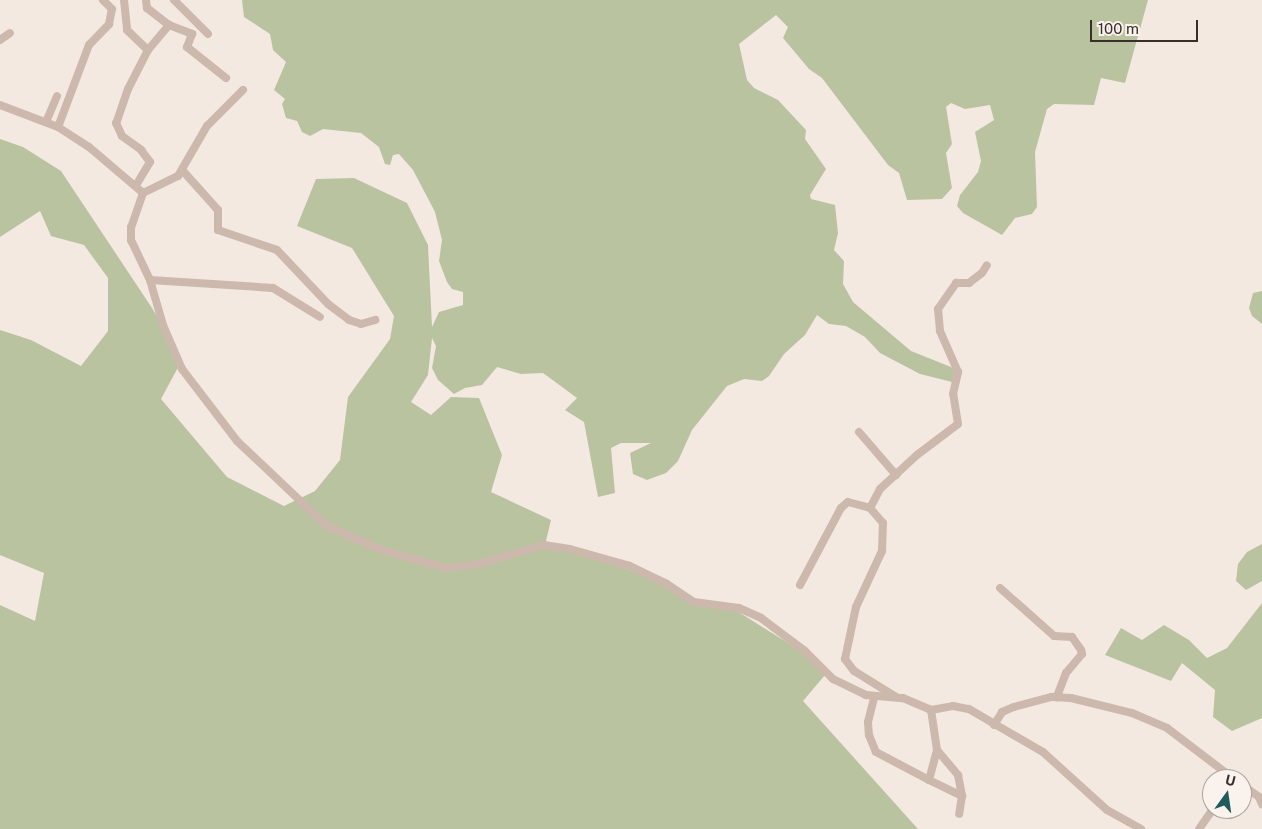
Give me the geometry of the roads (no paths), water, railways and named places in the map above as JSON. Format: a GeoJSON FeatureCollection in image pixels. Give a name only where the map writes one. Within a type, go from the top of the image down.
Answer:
{"type":"FeatureCollection","features":[{"type":"Feature","properties":{"kind":"street"},"geometry":{"type":"LineString","coordinates":[[58,127],[89,45],[109,24],[112,9],[103,0]]}},
{"type":"Feature","properties":{"kind":"street"},"geometry":{"type":"LineString","coordinates":[[124,0],[127,30],[148,50]]}},
{"type":"Feature","properties":{"kind":"street"},"geometry":{"type":"LineString","coordinates":[[146,0],[148,8],[169,24],[192,34],[187,47],[226,78]]}},
{"type":"Feature","properties":{"kind":"street"},"geometry":{"type":"LineString","coordinates":[[176,1],[208,34]]}},
{"type":"Feature","properties":{"kind":"street"},"geometry":{"type":"LineString","coordinates":[[136,185],[150,162],[140,150],[122,136],[116,123],[128,89],[148,50],[169,24]]}},
{"type":"Feature","properties":{"kind":"street"},"geometry":{"type":"LineString","coordinates":[[0,40],[10,34]]}},
{"type":"Feature","properties":{"kind":"street"},"geometry":{"type":"LineString","coordinates":[[243,90],[207,126],[183,171],[143,194],[131,227],[131,240],[150,280],[163,324],[182,369],[199,395],[237,441],[327,526],[379,549],[445,568],[478,564],[544,545],[570,548],[630,566],[667,584],[694,602],[739,608],[761,618],[805,651],[833,678],[874,698],[896,697]]}},
{"type":"Feature","properties":{"kind":"street"},"geometry":{"type":"LineString","coordinates":[[46,122],[57,96]]}},
{"type":"Feature","properties":{"kind":"street"},"geometry":{"type":"LineString","coordinates":[[0,105],[58,127],[89,146],[136,185],[143,194]]}},
{"type":"Feature","properties":{"kind":"street"},"geometry":{"type":"LineString","coordinates":[[183,171],[218,210],[218,230],[277,250],[328,304],[349,320],[361,324],[375,320]]}},
{"type":"Feature","properties":{"kind":"street"},"geometry":{"type":"LineString","coordinates":[[870,508],[880,489],[958,424],[953,394],[958,372],[940,331],[938,309],[956,283],[969,283],[982,273],[987,265]]}},
{"type":"Feature","properties":{"kind":"street"},"geometry":{"type":"LineString","coordinates":[[150,280],[273,288],[320,317]]}},
{"type":"Feature","properties":{"kind":"street"},"geometry":{"type":"LineString","coordinates":[[858,432],[896,475]]}},
{"type":"Feature","properties":{"kind":"street"},"geometry":{"type":"LineString","coordinates":[[800,585],[840,508],[848,502],[870,508],[883,523],[882,550],[856,607],[845,658],[854,671],[896,697],[931,710],[959,706],[994,725],[1042,752],[1107,810],[1141,829]]}},
{"type":"Feature","properties":{"kind":"street"},"geometry":{"type":"LineString","coordinates":[[1000,588],[1054,636],[1072,637],[1081,650],[1082,654],[1066,673],[1058,697]]}},
{"type":"Feature","properties":{"kind":"street"},"geometry":{"type":"LineString","coordinates":[[994,725],[1002,712],[1014,706],[1058,697],[1132,714],[1167,728],[1221,769]]}},
{"type":"Feature","properties":{"kind":"street"},"geometry":{"type":"LineString","coordinates":[[874,698],[868,722],[869,736],[876,752],[962,796]]}},
{"type":"Feature","properties":{"kind":"street"},"geometry":{"type":"LineString","coordinates":[[929,780],[937,750],[931,710]]}},
{"type":"Feature","properties":{"kind":"street"},"geometry":{"type":"LineString","coordinates":[[937,750],[953,765],[962,796],[959,814]]}},
{"type":"Feature","properties":{"kind":"street"},"geometry":{"type":"LineString","coordinates":[[1252,792],[1259,797],[1262,804]]}}]}
